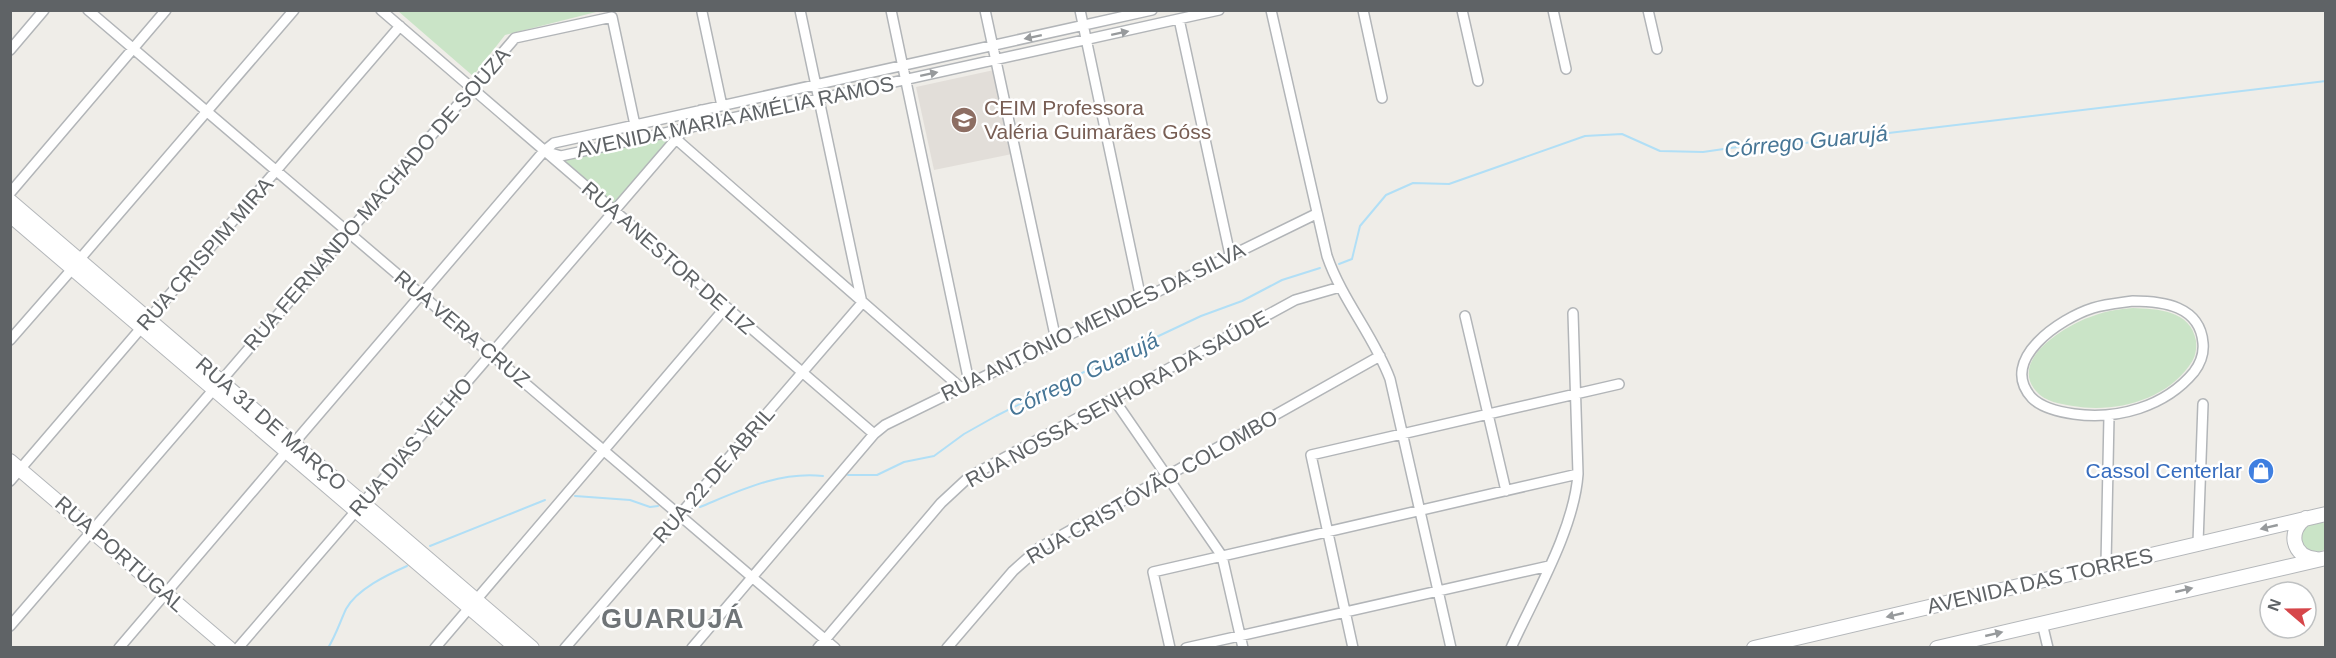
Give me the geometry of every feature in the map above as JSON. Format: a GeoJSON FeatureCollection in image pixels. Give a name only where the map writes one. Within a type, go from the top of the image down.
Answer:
{"type":"FeatureCollection","features":[{"type":"Feature","properties":{"kind":"main road","name":"RUA 31 DE MARÇO"},"geometry":{"type":"LineString","coordinates":[[10,201],[76,264]]}},
{"type":"Feature","properties":{"kind":"main road","name":"RUA 31 DE MARÇO"},"geometry":{"type":"LineString","coordinates":[[10,215],[76,264],[473,603],[532,648]]}},
{"type":"Feature","properties":{"kind":"main road","name":"RUA PORTUGAL"},"geometry":{"type":"LineString","coordinates":[[16,465],[229,648]]}},
{"type":"Feature","properties":{"kind":"main road","name":"AVENIDA DAS TORRES"},"geometry":{"type":"LineString","coordinates":[[1754,648],[2322,516]]}},
{"type":"Feature","properties":{"kind":"main road"},"geometry":{"type":"LineString","coordinates":[[2322,516],[2301,521],[2294,540],[2300,553],[2305,557],[2323,558]]}},
{"type":"Feature","properties":{"kind":"main road","name":"AVENIDA DAS TORRES"},"geometry":{"type":"LineString","coordinates":[[1938,648],[2323,558]]}},
{"type":"Feature","properties":{"kind":"main road","name":"RUA 31 DE MARÇO"},"geometry":{"type":"LineString","coordinates":[[473,603],[517,648]]}},
{"type":"Feature","properties":{"kind":"street"},"geometry":{"type":"LineString","coordinates":[[10,50],[44,10]]}},
{"type":"Feature","properties":{"kind":"street","name":"RUA VERA CRUZ"},"geometry":{"type":"LineString","coordinates":[[88,10],[835,648]]}},
{"type":"Feature","properties":{"kind":"street"},"geometry":{"type":"LineString","coordinates":[[10,192],[166,10]]}},
{"type":"Feature","properties":{"kind":"street"},"geometry":{"type":"LineString","coordinates":[[10,340],[294,10]]}},
{"type":"Feature","properties":{"kind":"street","name":"RUA ANESTOR DE LIZ"},"geometry":{"type":"LineString","coordinates":[[381,10],[874,434]]}},
{"type":"Feature","properties":{"kind":"street"},"geometry":{"type":"LineString","coordinates":[[800,10],[862,303]]}},
{"type":"Feature","properties":{"kind":"street"},"geometry":{"type":"LineString","coordinates":[[891,10],[964,384]]}},
{"type":"Feature","properties":{"kind":"street"},"geometry":{"type":"LineString","coordinates":[[986,10],[1056,340]]}},
{"type":"Feature","properties":{"kind":"street"},"geometry":{"type":"LineString","coordinates":[[1080,10],[1140,299]]}},
{"type":"Feature","properties":{"kind":"street","name":"AVENIDA MARIA AMÉLIA RAMOS"},"geometry":{"type":"LineString","coordinates":[[544,151],[555,143],[1152,10]]}},
{"type":"Feature","properties":{"kind":"street","name":"AVENIDA MARIA AMÉLIA RAMOS"},"geometry":{"type":"LineString","coordinates":[[544,151],[561,156],[1219,10]]}},
{"type":"Feature","properties":{"kind":"street"},"geometry":{"type":"LineString","coordinates":[[1271,10],[1327,256],[1340,287],[1380,356],[1390,379],[1418,511],[1451,648]]}},
{"type":"Feature","properties":{"kind":"street"},"geometry":{"type":"LineString","coordinates":[[1363,10],[1382,98]]}},
{"type":"Feature","properties":{"kind":"street"},"geometry":{"type":"LineString","coordinates":[[1462,10],[1478,81]]}},
{"type":"Feature","properties":{"kind":"street"},"geometry":{"type":"LineString","coordinates":[[1553,10],[1566,69]]}},
{"type":"Feature","properties":{"kind":"street"},"geometry":{"type":"LineString","coordinates":[[1648,10],[1657,50]]}},
{"type":"Feature","properties":{"kind":"street"},"geometry":{"type":"LineString","coordinates":[[702,12],[722,106]]}},
{"type":"Feature","properties":{"kind":"street","name":"RUA FERNANDO MACHADO DE SOUZA"},"geometry":{"type":"LineString","coordinates":[[10,626],[514,38],[612,17],[635,125]]}},
{"type":"Feature","properties":{"kind":"street"},"geometry":{"type":"LineString","coordinates":[[1179,19],[1230,255]]}},
{"type":"Feature","properties":{"kind":"street","name":"RUA CRISPIM MIRA"},"geometry":{"type":"LineString","coordinates":[[10,481],[16,465],[146,323],[400,26]]}},
{"type":"Feature","properties":{"kind":"street","name":"RUA DIAS VELHO"},"geometry":{"type":"LineString","coordinates":[[238,648],[701,110]]}},
{"type":"Feature","properties":{"kind":"street"},"geometry":{"type":"LineString","coordinates":[[676,139],[862,303],[964,384]]}},
{"type":"Feature","properties":{"kind":"street"},"geometry":{"type":"LineString","coordinates":[[119,648],[544,151]]}},
{"type":"Feature","properties":{"kind":"street","name":"RUA ANTÔNIO MENDES DA SILVA"},"geometry":{"type":"LineString","coordinates":[[692,648],[874,434],[899,416],[1316,214]]}},
{"type":"Feature","properties":{"kind":"street","name":"RUA NOSSA SENHORA DA SAÚDE"},"geometry":{"type":"LineString","coordinates":[[818,648],[941,503],[969,477],[1295,300],[1340,287]]}},
{"type":"Feature","properties":{"kind":"street"},"geometry":{"type":"LineString","coordinates":[[2133,301],[2161,303],[2176,306],[2189,314],[2199,326],[2203,340],[2200,361],[2194,373],[2175,390],[2154,402],[2109,416],[2066,413],[2037,402],[2027,391],[2022,376],[2024,362],[2031,350],[2049,332],[2070,318],[2112,303],[2133,301]]}},
{"type":"Feature","properties":{"kind":"street","name":"RUA 22 DE ABRIL"},"geometry":{"type":"LineString","coordinates":[[565,648],[862,303]]}},
{"type":"Feature","properties":{"kind":"street"},"geometry":{"type":"LineString","coordinates":[[435,648],[726,307]]}},
{"type":"Feature","properties":{"kind":"street"},"geometry":{"type":"LineString","coordinates":[[1511,648],[1574,509],[1578,474],[1573,313]]}},
{"type":"Feature","properties":{"kind":"street"},"geometry":{"type":"LineString","coordinates":[[1465,316],[1506,490]]}},
{"type":"Feature","properties":{"kind":"street","name":"RUA CRISTÓVÃO COLOMBO"},"geometry":{"type":"LineString","coordinates":[[947,648],[1026,558],[1039,548],[1380,356]]}},
{"type":"Feature","properties":{"kind":"street"},"geometry":{"type":"LineString","coordinates":[[1353,648],[1311,455],[1618,384]]}},
{"type":"Feature","properties":{"kind":"street"},"geometry":{"type":"LineString","coordinates":[[1113,398],[1222,556],[1244,648]]}},
{"type":"Feature","properties":{"kind":"street"},"geometry":{"type":"LineString","coordinates":[[2198,543],[2203,404]]}},
{"type":"Feature","properties":{"kind":"street"},"geometry":{"type":"LineString","coordinates":[[2106,565],[2109,416]]}},
{"type":"Feature","properties":{"kind":"street"},"geometry":{"type":"LineString","coordinates":[[1170,648],[1153,572],[1578,474]]}},
{"type":"Feature","properties":{"kind":"street"},"geometry":{"type":"LineString","coordinates":[[1186,648],[1548,566]]}},
{"type":"Feature","properties":{"kind":"street"},"geometry":{"type":"LineString","coordinates":[[2042,623],[2048,648]]}},
{"type":"Feature","properties":{"kind":"shaded area","name":"CEIM Professora Valéria Guimarães Góss"},"geometry":{"type":"Polygon","coordinates":[[[994,70],[1012,154],[934,170],[916,87],[994,70]]]}},
{"type":"Feature","properties":{"kind":"green space"},"geometry":{"type":"Polygon","coordinates":[[[398,11],[600,11],[505,35],[473,76],[398,11]]]}},
{"type":"Feature","properties":{"kind":"green space"},"geometry":{"type":"Polygon","coordinates":[[[686,128],[614,211],[544,151],[561,156],[686,128]]]}},
{"type":"Feature","properties":{"kind":"green space"},"geometry":{"type":"Polygon","coordinates":[[[2133,308],[2172,313],[2187,323],[2193,331],[2196,341],[2195,354],[2179,378],[2152,396],[2137,402],[2105,408],[2058,403],[2044,398],[2036,391],[2029,379],[2030,367],[2035,355],[2045,344],[2082,320],[2098,314],[2133,308]]]}},
{"type":"Feature","properties":{"kind":"green space"},"geometry":{"type":"Polygon","coordinates":[[[2320,521],[2325,524],[2325,549],[2311,552],[2300,543],[2301,530],[2304,525],[2320,521]]]}},
{"type":"Feature","properties":{"kind":"waterway","name":"Córrego Guarujá"},"geometry":{"type":"LineString","coordinates":[[1339,264],[1352,259],[1360,226],[1386,195],[1413,183],[1449,184],[1585,136],[1622,134],[1660,151],[1703,152],[1779,141],[1796,144],[2326,81]]}},
{"type":"Feature","properties":{"kind":"waterway","name":"Córrego Guarujá"},"geometry":{"type":"LineString","coordinates":[[848,475],[877,475],[904,462],[934,456],[964,434],[996,416],[1114,357],[1201,316],[1242,301],[1282,280],[1320,268]]}},
{"type":"Feature","properties":{"kind":"waterway","name":"Córrego Guarujá"},"geometry":{"type":"LineString","coordinates":[[700,507],[775,479],[791,476],[823,476]]}},
{"type":"Feature","properties":{"kind":"waterway","name":"Córrego Guarujá"},"geometry":{"type":"LineString","coordinates":[[575,496],[630,500],[650,507],[658,506]]}},
{"type":"Feature","properties":{"kind":"waterway","name":"Córrego Guarujá"},"geometry":{"type":"LineString","coordinates":[[430,546],[545,500]]}},
{"type":"Feature","properties":{"kind":"waterway","name":"Córrego Guarujá"},"geometry":{"type":"LineString","coordinates":[[328,648],[346,609],[357,595],[373,583],[407,566]]}},
{"type":"Feature","properties":{"kind":"place","name":"CEIM Professora Valéria Guimarães Góss"},"geometry":{"type":"Point","coordinates":[964,120]}},
{"type":"Feature","properties":{"kind":"place","name":"Cassol Centerlar"},"geometry":{"type":"Point","coordinates":[2261,471]}},
{"type":"Feature","properties":{"kind":"district","name":"GUARUJÁ"},"geometry":{"type":"Point","coordinates":[673,619]}}]}
